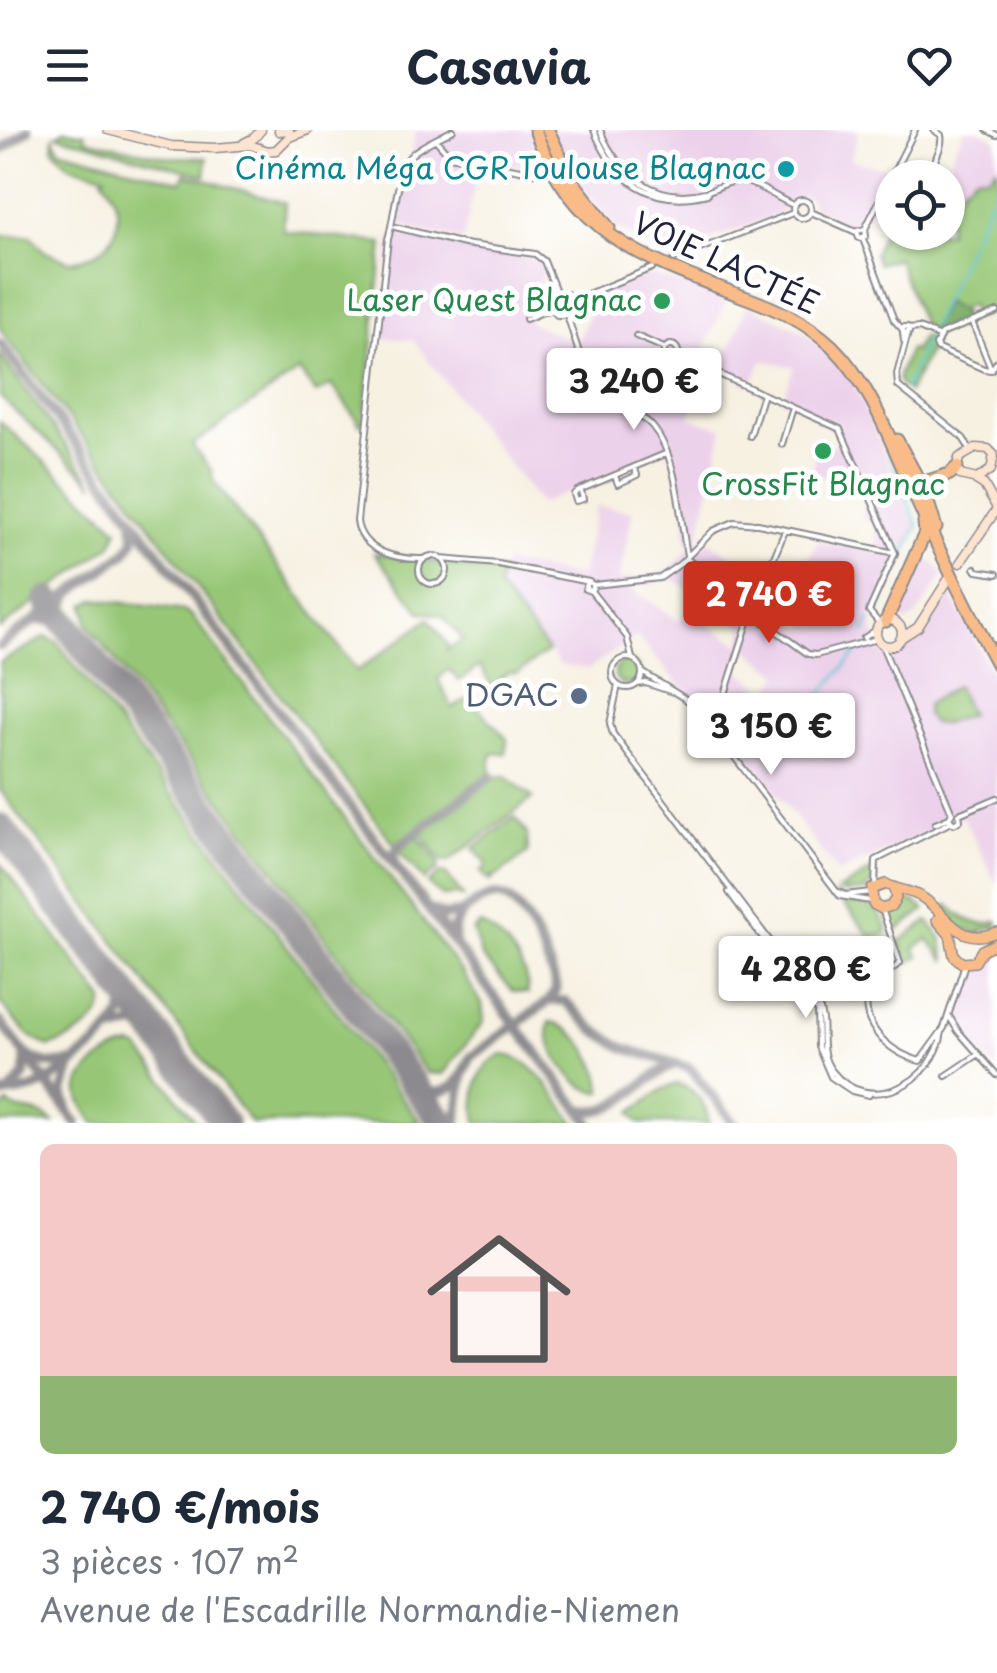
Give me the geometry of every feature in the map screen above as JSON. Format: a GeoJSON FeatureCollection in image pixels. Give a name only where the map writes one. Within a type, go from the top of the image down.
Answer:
{"type":"FeatureCollection","features":[{"type":"Feature","properties":{"kind":"highway","name":"VOIE LACTÉE"},"geometry":{"type":"LineString","coordinates":[[538,131],[609,228],[664,260],[778,304],[812,322],[856,364],[997,650]]}},
{"type":"Feature","properties":{"kind":"highway","name":"VOIE LACTÉE"},"geometry":{"type":"LineString","coordinates":[[538,131],[551,170],[570,198],[616,242],[662,266],[777,310],[831,346],[867,394],[950,577],[997,664]]}},
{"type":"Feature","properties":{"kind":"highway"},"geometry":{"type":"LineString","coordinates":[[892,432],[921,480],[932,482],[958,471]]}},
{"type":"Feature","properties":{"kind":"highway"},"geometry":{"type":"LineString","coordinates":[[936,528],[927,492],[958,471]]}},
{"type":"Feature","properties":{"kind":"highway"},"geometry":{"type":"LineString","coordinates":[[883,625],[925,534],[924,517]]}},
{"type":"Feature","properties":{"kind":"highway"},"geometry":{"type":"LineString","coordinates":[[909,568],[918,556],[928,554],[938,557],[950,577]]}},
{"type":"Feature","properties":{"kind":"main road"},"geometry":{"type":"LineString","coordinates":[[879,888],[895,901]]}},
{"type":"Feature","properties":{"kind":"main road"},"geometry":{"type":"LineString","coordinates":[[879,888],[882,909],[908,898],[922,904],[949,933],[956,960],[967,964],[977,960],[982,950],[997,942]]}},
{"type":"Feature","properties":{"kind":"main road"},"geometry":{"type":"LineString","coordinates":[[879,888],[924,898],[949,924],[965,934],[977,937],[997,932]]}},
{"type":"Feature","properties":{"kind":"main road"},"geometry":{"type":"LineString","coordinates":[[952,946],[965,934]]}},
{"type":"Feature","properties":{"kind":"main road"},"geometry":{"type":"LineString","coordinates":[[977,937],[982,950]]}},
{"type":"Feature","properties":{"kind":"street"},"geometry":{"type":"LineString","coordinates":[[108,130],[184,147],[272,151],[308,130]]}},
{"type":"Feature","properties":{"kind":"street"},"geometry":{"type":"LineString","coordinates":[[282,143],[279,130],[289,130]]}},
{"type":"Feature","properties":{"kind":"street"},"geometry":{"type":"LineString","coordinates":[[453,130],[406,159],[388,239],[356,521],[368,543],[407,560],[419,568],[422,580],[432,584],[444,580],[452,564],[464,560]]}},
{"type":"Feature","properties":{"kind":"street"},"geometry":{"type":"LineString","coordinates":[[597,130],[604,155],[639,188],[681,198],[740,184],[753,187]]}},
{"type":"Feature","properties":{"kind":"street"},"geometry":{"type":"LineString","coordinates":[[597,130],[612,157],[628,174],[650,188]]}},
{"type":"Feature","properties":{"kind":"street"},"geometry":{"type":"LineString","coordinates":[[900,160],[915,130]]}},
{"type":"Feature","properties":{"kind":"street"},"geometry":{"type":"LineString","coordinates":[[934,130],[942,141],[934,160]]}},
{"type":"Feature","properties":{"kind":"street"},"geometry":{"type":"LineString","coordinates":[[986,130],[997,135]]}},
{"type":"Feature","properties":{"kind":"street"},"geometry":{"type":"LineString","coordinates":[[230,147],[249,141],[260,132]]}},
{"type":"Feature","properties":{"kind":"street"},"geometry":{"type":"LineString","coordinates":[[260,132],[260,148]]}},
{"type":"Feature","properties":{"kind":"street"},"geometry":{"type":"LineString","coordinates":[[436,140],[450,156],[535,174]]}},
{"type":"Feature","properties":{"kind":"street"},"geometry":{"type":"LineString","coordinates":[[620,174],[628,174]]}},
{"type":"Feature","properties":{"kind":"street"},"geometry":{"type":"LineString","coordinates":[[639,188],[686,195],[738,181],[793,204]]}},
{"type":"Feature","properties":{"kind":"street"},"geometry":{"type":"LineString","coordinates":[[793,204],[806,200],[810,212],[857,232],[865,229],[875,210]]}},
{"type":"Feature","properties":{"kind":"street"},"geometry":{"type":"LineString","coordinates":[[793,204],[793,213]]}},
{"type":"Feature","properties":{"kind":"street"},"geometry":{"type":"LineString","coordinates":[[793,213],[802,218],[810,212]]}},
{"type":"Feature","properties":{"kind":"street"},"geometry":{"type":"LineString","coordinates":[[674,259],[793,213]]}},
{"type":"Feature","properties":{"kind":"street"},"geometry":{"type":"LineString","coordinates":[[394,226],[422,236],[535,254],[544,261],[558,294]]}},
{"type":"Feature","properties":{"kind":"street"},"geometry":{"type":"LineString","coordinates":[[863,238],[867,234],[865,229]]}},
{"type":"Feature","properties":{"kind":"street"},"geometry":{"type":"LineString","coordinates":[[857,232],[863,238],[892,311],[905,330],[896,378],[900,389],[963,438],[970,449]]}},
{"type":"Feature","properties":{"kind":"street"},"geometry":{"type":"LineString","coordinates":[[573,300],[652,268]]}},
{"type":"Feature","properties":{"kind":"street"},"geometry":{"type":"LineString","coordinates":[[558,294],[573,300],[573,309],[566,315],[557,315],[551,309],[551,300],[558,294]]}},
{"type":"Feature","properties":{"kind":"street"},"geometry":{"type":"LineString","coordinates":[[526,319],[551,309]]}},
{"type":"Feature","properties":{"kind":"street"},"geometry":{"type":"LineString","coordinates":[[991,370],[938,349],[936,344],[941,334],[997,312]]}},
{"type":"Feature","properties":{"kind":"street"},"geometry":{"type":"LineString","coordinates":[[566,315],[596,388],[654,428],[682,503],[682,541],[694,566],[737,594],[808,654],[816,656],[860,641],[883,625],[909,628],[920,622]]}},
{"type":"Feature","properties":{"kind":"street"},"geometry":{"type":"LineString","coordinates":[[972,322],[991,370]]}},
{"type":"Feature","properties":{"kind":"street"},"geometry":{"type":"LineString","coordinates":[[905,330],[919,328],[940,338]]}},
{"type":"Feature","properties":{"kind":"street"},"geometry":{"type":"LineString","coordinates":[[636,336],[671,359],[677,354]]}},
{"type":"Feature","properties":{"kind":"street"},"geometry":{"type":"LineString","coordinates":[[634,413],[658,360],[674,345],[677,354],[844,433],[896,553],[869,611],[901,638]]}},
{"type":"Feature","properties":{"kind":"street"},"geometry":{"type":"LineString","coordinates":[[991,370],[997,362]]}},
{"type":"Feature","properties":{"kind":"street"},"geometry":{"type":"LineString","coordinates":[[750,436],[762,396]]}},
{"type":"Feature","properties":{"kind":"street"},"geometry":{"type":"LineString","coordinates":[[782,444],[793,409]]}},
{"type":"Feature","properties":{"kind":"street"},"geometry":{"type":"LineString","coordinates":[[974,479],[987,474],[996,454],[982,448],[970,449],[960,458],[958,471],[983,484],[996,507]]}},
{"type":"Feature","properties":{"kind":"street"},"geometry":{"type":"LineString","coordinates":[[581,491],[614,476],[618,484],[637,475],[634,468],[665,454]]}},
{"type":"Feature","properties":{"kind":"street"},"geometry":{"type":"LineString","coordinates":[[987,474],[996,507]]}},
{"type":"Feature","properties":{"kind":"street"},"geometry":{"type":"LineString","coordinates":[[962,560],[996,507]]}},
{"type":"Feature","properties":{"kind":"street"},"geometry":{"type":"LineString","coordinates":[[590,587],[655,580],[669,573],[713,531],[728,523],[748,522],[896,553]]}},
{"type":"Feature","properties":{"kind":"street"},"geometry":{"type":"LineString","coordinates":[[710,724],[720,713],[752,610],[785,531]]}},
{"type":"Feature","properties":{"kind":"street"},"geometry":{"type":"LineString","coordinates":[[407,560],[432,556],[464,560],[575,579],[590,587],[627,636],[628,651],[642,672],[693,702],[836,891],[845,900],[879,888]]}},
{"type":"Feature","properties":{"kind":"street"},"geometry":{"type":"LineString","coordinates":[[419,568],[424,559]]}},
{"type":"Feature","properties":{"kind":"street"},"geometry":{"type":"LineString","coordinates":[[441,559],[447,571]]}},
{"type":"Feature","properties":{"kind":"street"},"geometry":{"type":"LineString","coordinates":[[975,568],[997,574]]}},
{"type":"Feature","properties":{"kind":"street"},"geometry":{"type":"LineString","coordinates":[[886,658],[891,646],[920,622],[950,577]]}},
{"type":"Feature","properties":{"kind":"street"},"geometry":{"type":"LineString","coordinates":[[883,625],[891,646]]}},
{"type":"Feature","properties":{"kind":"street"},"geometry":{"type":"LineString","coordinates":[[883,625],[886,658],[953,817]]}},
{"type":"Feature","properties":{"kind":"street"},"geometry":{"type":"LineString","coordinates":[[628,651],[615,663],[612,672],[618,685],[610,730],[820,1009],[822,1047],[832,1070],[853,1089],[880,1094],[916,1078],[927,1066],[949,1016],[961,971],[967,964]]}},
{"type":"Feature","properties":{"kind":"street"},"geometry":{"type":"LineString","coordinates":[[623,658],[632,659]]}},
{"type":"Feature","properties":{"kind":"street"},"geometry":{"type":"LineString","coordinates":[[637,684],[642,672]]}},
{"type":"Feature","properties":{"kind":"street"},"geometry":{"type":"LineString","coordinates":[[618,685],[628,688],[646,683],[682,694]]}},
{"type":"Feature","properties":{"kind":"street"},"geometry":{"type":"LineString","coordinates":[[935,824],[996,797]]}},
{"type":"Feature","properties":{"kind":"street"},"geometry":{"type":"LineString","coordinates":[[879,888],[874,864],[879,858],[938,831],[953,817]]}},
{"type":"Feature","properties":{"kind":"street"},"geometry":{"type":"LineString","coordinates":[[836,891],[846,894],[879,888]]}},
{"type":"Feature","properties":{"kind":"street"},"geometry":{"type":"LineString","coordinates":[[882,909],[900,962],[868,988],[869,1023],[895,1051],[918,1061],[942,1032]]}},
{"type":"Feature","properties":{"kind":"street"},"geometry":{"type":"LineString","coordinates":[[949,1016],[997,1074]]}},
{"type":"Feature","properties":{"kind":"street"},"geometry":{"type":"LineString","coordinates":[[946,1076],[979,1054]]}},
{"type":"Feature","properties":{"kind":"shaded area"},"geometry":{"type":"Polygon","coordinates":[[[416,130],[858,130],[851,160],[875,165],[875,201],[863,224],[850,226],[816,209],[803,195],[792,200],[786,210],[666,258],[614,226],[571,175],[480,161],[463,240],[397,223],[416,130]]]}},
{"type":"Feature","properties":{"kind":"shaded area"},"geometry":{"type":"Polygon","coordinates":[[[964,130],[979,130],[997,140],[997,168],[988,176],[976,175],[965,185],[965,160],[950,160],[964,130]]]}},
{"type":"Feature","properties":{"kind":"shaded area"},"geometry":{"type":"Polygon","coordinates":[[[392,236],[539,260],[544,271],[528,311],[530,323],[571,340],[580,336],[599,293],[646,274],[728,297],[700,359],[708,364],[690,418],[723,428],[698,541],[703,545],[708,540],[763,578],[750,599],[781,631],[788,620],[804,627],[809,620],[819,625],[831,602],[771,571],[777,556],[803,570],[818,542],[877,553],[876,523],[864,521],[864,505],[871,502],[868,493],[841,490],[842,481],[811,474],[819,443],[836,446],[841,425],[782,400],[794,367],[762,360],[751,386],[721,370],[748,305],[804,332],[839,363],[853,381],[915,525],[915,534],[898,559],[873,612],[872,624],[882,655],[902,647],[907,638],[923,631],[949,592],[997,682],[997,884],[963,817],[838,873],[769,783],[636,636],[589,669],[560,665],[498,587],[505,562],[581,577],[596,506],[633,511],[619,580],[657,576],[669,570],[690,548],[685,502],[667,450],[540,504],[413,340],[382,338],[392,236]],[[670,577],[650,585],[628,587],[679,621],[687,610],[740,645],[744,628],[670,577]],[[745,647],[739,669],[768,693],[781,675],[745,647]]]}},
{"type":"Feature","properties":{"kind":"shaded area"},"geometry":{"type":"Polygon","coordinates":[[[925,560],[935,563],[943,576],[916,616],[906,623],[895,609],[918,564],[925,560]]]}},
{"type":"Feature","properties":{"kind":"shaded area"},"geometry":{"type":"Polygon","coordinates":[[[997,952],[997,1070],[955,1019],[975,974],[997,952]]]}},
{"type":"Feature","properties":{"kind":"green space"},"geometry":{"type":"Polygon","coordinates":[[[64,130],[85,133],[85,139],[166,157],[207,158],[205,176],[57,135],[64,130]]]}},
{"type":"Feature","properties":{"kind":"green space"},"geometry":{"type":"Polygon","coordinates":[[[54,138],[59,149],[181,182],[185,174],[285,203],[283,231],[383,243],[364,423],[360,424],[332,385],[316,393],[299,371],[192,445],[211,470],[213,480],[357,671],[429,619],[448,645],[447,650],[463,640],[442,615],[421,612],[374,553],[502,571],[498,587],[548,651],[518,673],[507,673],[500,679],[499,694],[480,666],[459,681],[449,669],[438,679],[452,708],[469,698],[507,739],[506,753],[492,754],[490,772],[399,843],[394,844],[0,329],[0,236],[31,236],[45,252],[70,261],[99,251],[115,231],[116,206],[105,175],[69,165],[53,148],[54,138]]]}},
{"type":"Feature","properties":{"kind":"green space"},"geometry":{"type":"Polygon","coordinates":[[[997,167],[997,309],[976,318],[970,305],[961,308],[965,321],[936,332],[923,327],[897,258],[878,264],[874,254],[876,250],[965,250],[965,185],[976,175],[988,176],[997,167]]]}},
{"type":"Feature","properties":{"kind":"green space"},"geometry":{"type":"Polygon","coordinates":[[[945,302],[962,313],[965,321],[936,332],[930,330],[945,302]]]}},
{"type":"Feature","properties":{"kind":"green space"},"geometry":{"type":"Polygon","coordinates":[[[923,336],[930,338],[932,345],[908,392],[899,384],[898,376],[909,349],[914,351],[923,336]]]}},
{"type":"Feature","properties":{"kind":"green space"},"geometry":{"type":"Polygon","coordinates":[[[0,355],[95,485],[0,397],[0,355]]]}},
{"type":"Feature","properties":{"kind":"green space"},"geometry":{"type":"Polygon","coordinates":[[[0,421],[118,529],[112,544],[0,629],[0,421]]]}},
{"type":"Feature","properties":{"kind":"green space"},"geometry":{"type":"Polygon","coordinates":[[[95,599],[184,611],[192,616],[464,975],[482,1004],[484,1021],[443,1074],[427,1073],[88,625],[85,605],[95,599]]]}},
{"type":"Feature","properties":{"kind":"green space"},"geometry":{"type":"Polygon","coordinates":[[[46,637],[57,642],[421,1123],[251,1123],[0,790],[0,662],[46,637]]]}},
{"type":"Feature","properties":{"kind":"green space"},"geometry":{"type":"Polygon","coordinates":[[[627,661],[636,664],[636,682],[627,685],[618,682],[615,673],[618,664],[627,661]]]}},
{"type":"Feature","properties":{"kind":"green space"},"geometry":{"type":"Polygon","coordinates":[[[956,686],[970,715],[943,724],[932,723],[926,715],[927,704],[956,686]]]}},
{"type":"Feature","properties":{"kind":"green space"},"geometry":{"type":"Polygon","coordinates":[[[505,776],[533,798],[448,862],[441,861],[420,833],[494,777],[505,776]]]}},
{"type":"Feature","properties":{"kind":"green space"},"geometry":{"type":"Polygon","coordinates":[[[515,817],[527,834],[528,853],[490,881],[491,877],[486,879],[481,872],[486,862],[473,849],[515,817]]]}},
{"type":"Feature","properties":{"kind":"green space"},"geometry":{"type":"Polygon","coordinates":[[[417,836],[438,863],[438,869],[424,880],[399,852],[417,836]]]}},
{"type":"Feature","properties":{"kind":"green space"},"geometry":{"type":"Polygon","coordinates":[[[0,863],[104,1000],[92,1024],[49,1047],[28,1035],[0,1003],[0,863]]]}},
{"type":"Feature","properties":{"kind":"green space"},"geometry":{"type":"Polygon","coordinates":[[[873,870],[874,881],[866,891],[839,890],[873,870]]]}},
{"type":"Feature","properties":{"kind":"green space"},"geometry":{"type":"Polygon","coordinates":[[[440,873],[446,874],[464,898],[442,896],[428,884],[440,873]]]}},
{"type":"Feature","properties":{"kind":"green space"},"geometry":{"type":"Polygon","coordinates":[[[835,893],[850,902],[871,906],[882,918],[885,934],[871,937],[835,893]]]}},
{"type":"Feature","properties":{"kind":"green space"},"geometry":{"type":"Polygon","coordinates":[[[906,900],[925,910],[894,933],[887,912],[906,900]]]}},
{"type":"Feature","properties":{"kind":"green space"},"geometry":{"type":"Polygon","coordinates":[[[948,905],[970,921],[997,921],[997,927],[980,931],[983,935],[961,928],[943,909],[948,905]]]}},
{"type":"Feature","properties":{"kind":"green space"},"geometry":{"type":"Polygon","coordinates":[[[928,921],[941,937],[946,961],[928,939],[914,949],[919,956],[909,963],[899,942],[928,921]]]}},
{"type":"Feature","properties":{"kind":"green space"},"geometry":{"type":"Polygon","coordinates":[[[480,924],[513,952],[524,972],[528,993],[513,991],[482,957],[473,931],[480,924]]]}},
{"type":"Feature","properties":{"kind":"green space"},"geometry":{"type":"Polygon","coordinates":[[[889,940],[891,945],[831,991],[826,988],[889,940]]]}},
{"type":"Feature","properties":{"kind":"green space"},"geometry":{"type":"Polygon","coordinates":[[[550,1022],[579,1039],[593,1059],[602,1092],[582,1085],[563,1067],[551,1043],[550,1022]]]}},
{"type":"Feature","properties":{"kind":"green space"},"geometry":{"type":"Polygon","coordinates":[[[131,1046],[139,1048],[197,1123],[94,1123],[80,1097],[80,1085],[90,1069],[106,1056],[131,1046]]]}},
{"type":"Feature","properties":{"kind":"green space"},"geometry":{"type":"Polygon","coordinates":[[[502,1055],[514,1057],[534,1071],[575,1123],[477,1123],[477,1083],[486,1067],[502,1055]]]}},
{"type":"Feature","properties":{"kind":"green space"},"geometry":{"type":"Polygon","coordinates":[[[677,1084],[699,1098],[709,1123],[639,1123],[631,1113],[663,1089],[677,1084]]]}},
{"type":"Feature","properties":{"kind":"green space"},"geometry":{"type":"Polygon","coordinates":[[[8,1104],[54,1123],[0,1123],[0,1110],[8,1104]]]}},
{"type":"Feature","properties":{"kind":"waterway"},"geometry":{"type":"LineString","coordinates":[[931,328],[997,184]]}},
{"type":"Feature","properties":{"kind":"waterway"},"geometry":{"type":"LineString","coordinates":[[905,389],[927,337]]}},
{"type":"Feature","properties":{"kind":"waterway"},"geometry":{"type":"LineString","coordinates":[[875,615],[918,526],[882,437]]}},
{"type":"Feature","properties":{"kind":"waterway"},"geometry":{"type":"LineString","coordinates":[[865,633],[869,620]]}},
{"type":"Feature","properties":{"kind":"waterway"},"geometry":{"type":"LineString","coordinates":[[783,737],[795,718],[861,648]]}},
{"type":"Feature","properties":{"kind":"taxiway"},"geometry":{"type":"LineString","coordinates":[[0,151],[28,130]]}},
{"type":"Feature","properties":{"kind":"taxiway"},"geometry":{"type":"LineString","coordinates":[[0,343],[590,1123]]}},
{"type":"Feature","properties":{"kind":"taxiway"},"geometry":{"type":"LineString","coordinates":[[0,646],[125,553],[134,540],[133,520]]}},
{"type":"Feature","properties":{"kind":"taxiway"},"geometry":{"type":"LineString","coordinates":[[37,620],[64,622],[65,605],[71,593]]}},
{"type":"Feature","properties":{"kind":"taxiway"},"geometry":{"type":"LineString","coordinates":[[395,865],[393,856],[398,847],[491,776]]}},
{"type":"Feature","properties":{"kind":"taxiway"},"geometry":{"type":"LineString","coordinates":[[457,1123],[463,1074],[471,1057],[549,1001],[556,989],[536,936],[509,900],[489,897],[463,912]]}},
{"type":"Feature","properties":{"kind":"taxiway"},"geometry":{"type":"LineString","coordinates":[[431,910],[445,916],[463,912],[454,927],[455,944]]}},
{"type":"Feature","properties":{"kind":"taxiway"},"geometry":{"type":"LineString","coordinates":[[1,1095],[42,1085],[96,1045],[122,1014],[124,999],[119,984]]}},
{"type":"Feature","properties":{"kind":"taxiway"},"geometry":{"type":"LineString","coordinates":[[550,1001],[565,1001],[595,1030],[624,1048],[690,1068],[734,1123]]}},
{"type":"Feature","properties":{"kind":"taxiway"},"geometry":{"type":"LineString","coordinates":[[0,1021],[77,1123]]}},
{"type":"Feature","properties":{"kind":"taxiway"},"geometry":{"type":"LineString","coordinates":[[113,1031],[135,1025],[157,1034]]}},
{"type":"Feature","properties":{"kind":"taxiway"},"geometry":{"type":"LineString","coordinates":[[20,1048],[43,1062],[69,1062]]}},
{"type":"Feature","properties":{"kind":"taxiway"},"geometry":{"type":"LineString","coordinates":[[11,1091],[25,1074],[25,1059]]}},
{"type":"Feature","properties":{"kind":"taxiway"},"geometry":{"type":"LineString","coordinates":[[580,1108],[605,1109],[676,1064]]}},
{"type":"Feature","properties":{"kind":"taxiway"},"geometry":{"type":"LineString","coordinates":[[70,1114],[63,1092],[71,1066]]}},
{"type":"Feature","properties":{"kind":"taxiway"},"geometry":{"type":"LineString","coordinates":[[414,1085],[441,1092],[462,1075]]}},
{"type":"Feature","properties":{"kind":"runway"},"geometry":{"type":"LineString","coordinates":[[48,600],[443,1123]]}},
{"type":"Feature","properties":{"kind":"runway"},"geometry":{"type":"LineString","coordinates":[[0,827],[224,1123]]}},
{"type":"Feature","properties":{"kind":"place","name":"Cinéma Méga CGR Toulouse Blagnac"},"geometry":{"type":"Point","coordinates":[786,169]}},
{"type":"Feature","properties":{"kind":"place","name":"Laser Quest Blagnac"},"geometry":{"type":"Point","coordinates":[662,301]}},
{"type":"Feature","properties":{"kind":"place","name":"CrossFit Blagnac"},"geometry":{"type":"Point","coordinates":[823,451]}},
{"type":"Feature","properties":{"kind":"place","name":"DGAC"},"geometry":{"type":"Point","coordinates":[579,696]}}]}
